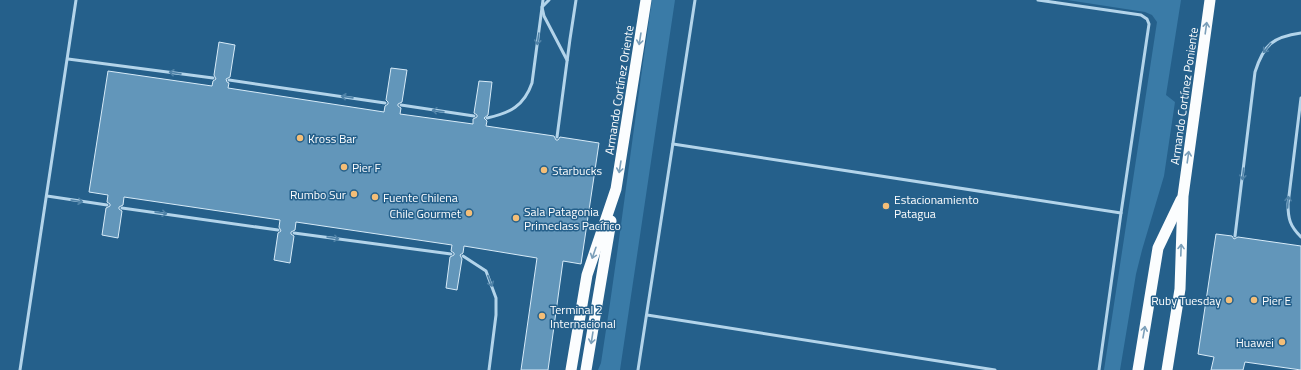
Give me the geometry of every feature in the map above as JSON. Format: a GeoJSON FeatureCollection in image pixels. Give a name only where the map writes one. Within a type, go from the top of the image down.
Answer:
{"type":"FeatureCollection","features":[{"type":"Feature","properties":{"kind":"highway","name":"Armando Cortínez Oriente"},"geometry":{"type":"LineString","coordinates":[[572,370],[587,275],[616,189],[646,0]]}},
{"type":"Feature","properties":{"kind":"highway","name":"Armando Cortínez Poniente"},"geometry":{"type":"LineString","coordinates":[[1167,370],[1180,290],[1183,196],[1210,0]]}},
{"type":"Feature","properties":{"kind":"highway"},"geometry":{"type":"LineString","coordinates":[[586,370],[616,189]]}},
{"type":"Feature","properties":{"kind":"highway","name":"Armando Cortínez Poniente"},"geometry":{"type":"LineString","coordinates":[[1138,370],[1158,248],[1183,196]]}},
{"type":"Feature","properties":{"kind":"lane"},"geometry":{"type":"LineString","coordinates":[[20,370],[76,0]]}},
{"type":"Feature","properties":{"kind":"lane"},"geometry":{"type":"LineString","coordinates":[[487,118],[510,111],[524,99],[529,91],[532,83],[543,0]]}},
{"type":"Feature","properties":{"kind":"lane"},"geometry":{"type":"LineString","coordinates":[[542,7],[549,0]]}},
{"type":"Feature","properties":{"kind":"lane"},"geometry":{"type":"LineString","coordinates":[[638,370],[695,0]]}},
{"type":"Feature","properties":{"kind":"lane"},"geometry":{"type":"LineString","coordinates":[[1038,0],[1141,15],[1147,19],[1149,24],[1099,370]]}},
{"type":"Feature","properties":{"kind":"lane"},"geometry":{"type":"LineString","coordinates":[[557,137],[575,1]]}},
{"type":"Feature","properties":{"kind":"lane"},"geometry":{"type":"LineString","coordinates":[[542,7],[544,16],[567,60]]}},
{"type":"Feature","properties":{"kind":"lane"},"geometry":{"type":"LineString","coordinates":[[1235,236],[1255,72],[1259,58],[1267,47],[1273,42],[1285,35],[1301,33]]}},
{"type":"Feature","properties":{"kind":"lane"},"geometry":{"type":"LineString","coordinates":[[68,59],[213,78]]}},
{"type":"Feature","properties":{"kind":"lane"},"geometry":{"type":"LineString","coordinates":[[229,80],[385,103]]}},
{"type":"Feature","properties":{"kind":"lane"},"geometry":{"type":"LineString","coordinates":[[1301,98],[1288,204],[1288,216],[1294,229],[1301,237]]}},
{"type":"Feature","properties":{"kind":"lane"},"geometry":{"type":"LineString","coordinates":[[401,105],[474,116]]}},
{"type":"Feature","properties":{"kind":"lane"},"geometry":{"type":"LineString","coordinates":[[673,144],[1121,214]]}},
{"type":"Feature","properties":{"kind":"lane"},"geometry":{"type":"LineString","coordinates":[[47,196],[107,205]]}},
{"type":"Feature","properties":{"kind":"lane"},"geometry":{"type":"LineString","coordinates":[[122,208],[278,230]]}},
{"type":"Feature","properties":{"kind":"lane"},"geometry":{"type":"LineString","coordinates":[[294,233],[451,254]]}},
{"type":"Feature","properties":{"kind":"lane"},"geometry":{"type":"LineString","coordinates":[[463,256],[486,271],[496,298],[496,315],[489,370]]}},
{"type":"Feature","properties":{"kind":"lane"},"geometry":{"type":"LineString","coordinates":[[647,315],[995,370]]}},
{"type":"Feature","properties":{"kind":"shaded area"},"geometry":{"type":"Polygon","coordinates":[[[652,0],[675,0],[620,370],[598,370],[601,363],[608,318],[652,0]]]}},
{"type":"Feature","properties":{"kind":"shaded area"},"geometry":{"type":"Polygon","coordinates":[[[1067,0],[1181,0],[1166,95],[1175,102],[1164,176],[1136,274],[1120,370],[1104,370],[1157,22],[1152,15],[1145,12],[1067,0]]]}},
{"type":"Feature","properties":{"kind":"building","name":"Pier F"},"geometry":{"type":"Polygon","coordinates":[[[219,42],[235,45],[230,77],[226,79],[229,83],[228,88],[384,112],[385,106],[388,104],[386,100],[391,68],[407,70],[402,102],[398,104],[401,108],[400,114],[473,124],[473,119],[477,117],[474,113],[479,81],[492,82],[488,115],[484,118],[487,121],[486,126],[554,136],[556,140],[560,137],[599,143],[581,264],[563,261],[548,370],[521,370],[537,258],[464,246],[463,253],[460,255],[462,259],[457,290],[446,288],[450,257],[454,255],[451,251],[452,245],[296,222],[295,230],[291,232],[294,236],[290,263],[274,260],[278,233],[281,231],[279,227],[280,220],[124,197],[123,205],[119,207],[122,211],[118,238],[102,235],[106,208],[110,206],[107,202],[108,195],[89,192],[108,71],[212,86],[213,81],[216,79],[214,75],[219,42]]]}},
{"type":"Feature","properties":{"kind":"building","name":"Pier E"},"geometry":{"type":"Polygon","coordinates":[[[1216,234],[1232,236],[1234,239],[1238,237],[1301,246],[1301,370],[1245,362],[1243,370],[1211,370],[1214,357],[1198,354],[1216,234]]]}},
{"type":"Feature","properties":{"kind":"place","name":"Kross Bar"},"geometry":{"type":"Point","coordinates":[300,138]}},
{"type":"Feature","properties":{"kind":"place","name":"Pier F"},"geometry":{"type":"Point","coordinates":[344,167]}},
{"type":"Feature","properties":{"kind":"place","name":"Starbucks"},"geometry":{"type":"Point","coordinates":[544,170]}},
{"type":"Feature","properties":{"kind":"place","name":"Rumbo Sur"},"geometry":{"type":"Point","coordinates":[354,194]}},
{"type":"Feature","properties":{"kind":"place","name":"Fuente Chilena"},"geometry":{"type":"Point","coordinates":[375,197]}},
{"type":"Feature","properties":{"kind":"place","name":"Estacionamiento Patagua"},"geometry":{"type":"Point","coordinates":[886,206]}},
{"type":"Feature","properties":{"kind":"place","name":"Chile Gourmet"},"geometry":{"type":"Point","coordinates":[469,213]}},
{"type":"Feature","properties":{"kind":"place","name":"Sala Patagonia Primeclass Pacífico"},"geometry":{"type":"Point","coordinates":[516,218]}},
{"type":"Feature","properties":{"kind":"place","name":"Ruby Tuesday"},"geometry":{"type":"Point","coordinates":[1229,300]}},
{"type":"Feature","properties":{"kind":"place","name":"Pier E"},"geometry":{"type":"Point","coordinates":[1254,300]}},
{"type":"Feature","properties":{"kind":"place","name":"Terminal 2 Internacional"},"geometry":{"type":"Point","coordinates":[542,316]}},
{"type":"Feature","properties":{"kind":"place","name":"Huawei"},"geometry":{"type":"Point","coordinates":[1282,342]}}]}
